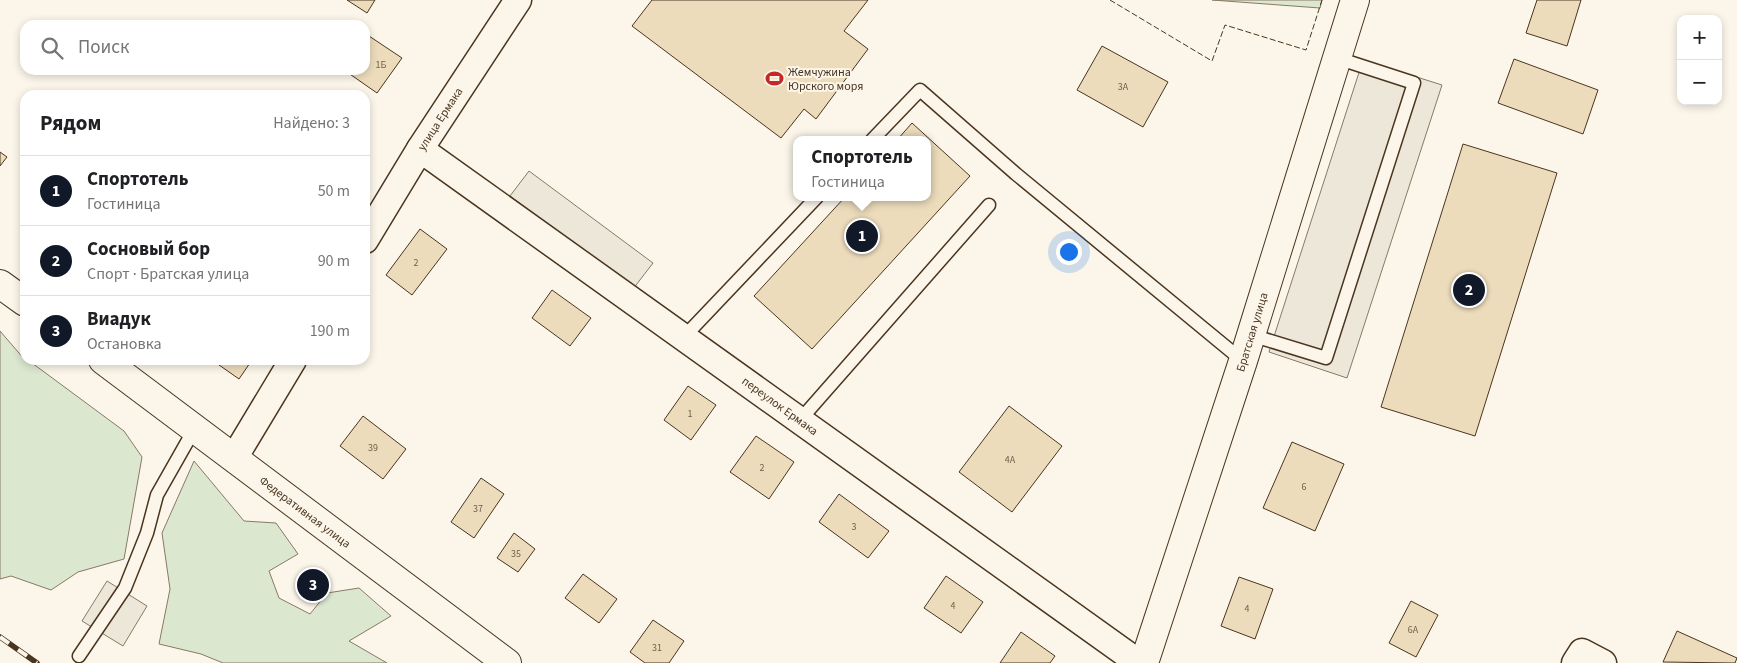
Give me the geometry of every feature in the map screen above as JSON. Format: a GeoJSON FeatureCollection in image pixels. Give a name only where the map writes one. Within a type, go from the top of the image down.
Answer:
{"type":"FeatureCollection","features":[{"type":"Feature","properties":{"kind":"street","name":"Братская улица"},"geometry":{"type":"LineString","coordinates":[[1144,663],[1243,361],[1355,0]]}},
{"type":"Feature","properties":{"kind":"street","name":"улица Ермака"},"geometry":{"type":"LineString","coordinates":[[370,232],[510,2]]}},
{"type":"Feature","properties":{"kind":"street","name":"переулок Ермака"},"geometry":{"type":"LineString","coordinates":[[420,148],[1139,663]]}},
{"type":"Feature","properties":{"kind":"street"},"geometry":{"type":"LineString","coordinates":[[0,284],[20,298]]}},
{"type":"Feature","properties":{"kind":"street","name":"Федеративная улица"},"geometry":{"type":"LineString","coordinates":[[110,365],[507,663]]}},
{"type":"Feature","properties":{"kind":"street"},"geometry":{"type":"LineString","coordinates":[[234,458],[290,365]]}},
{"type":"Feature","properties":{"kind":"street"},"geometry":{"type":"LineString","coordinates":[[1575,663],[1582,652],[1603,663]]}},
{"type":"Feature","properties":{"kind":"lane"},"geometry":{"type":"LineString","coordinates":[[1250,335],[1326,358],[1414,83],[1337,58]]}},
{"type":"Feature","properties":{"kind":"lane"},"geometry":{"type":"LineString","coordinates":[[876,136],[920,90],[1073,222],[1243,361]]}},
{"type":"Feature","properties":{"kind":"lane"},"geometry":{"type":"LineString","coordinates":[[684,337],[813,201]]}},
{"type":"Feature","properties":{"kind":"lane"},"geometry":{"type":"LineString","coordinates":[[800,420],[989,205]]}},
{"type":"Feature","properties":{"kind":"lane"},"geometry":{"type":"LineString","coordinates":[[79,656],[93,639],[125,588],[147,533],[157,495],[195,428]]}},
{"type":"Feature","properties":{"kind":"green space"},"geometry":{"type":"Polygon","coordinates":[[[1212,0],[1322,0],[1320,8],[1212,0]]]}},
{"type":"Feature","properties":{"kind":"green space"},"geometry":{"type":"Polygon","coordinates":[[[0,331],[20,354],[20,365],[35,365],[124,431],[142,457],[124,559],[78,572],[51,590],[11,576],[0,579],[0,331]]]}},
{"type":"Feature","properties":{"kind":"green space"},"geometry":{"type":"Polygon","coordinates":[[[194,461],[244,521],[276,523],[298,554],[269,571],[279,598],[310,614],[327,593],[359,588],[391,616],[349,641],[387,663],[223,663],[201,654],[159,644],[170,589],[162,533],[194,461]]]}},
{"type":"Feature","properties":{"kind":"shaded area"},"geometry":{"type":"Polygon","coordinates":[[[1363,60],[1442,85],[1347,378],[1269,352],[1363,60]]]}},
{"type":"Feature","properties":{"kind":"shaded area"},"geometry":{"type":"Polygon","coordinates":[[[529,171],[653,263],[633,289],[510,196],[529,171]]]}},
{"type":"Feature","properties":{"kind":"shaded area"},"geometry":{"type":"Polygon","coordinates":[[[107,581],[147,606],[123,646],[82,621],[107,581]]]}},
{"type":"Feature","properties":{"kind":"building"},"geometry":{"type":"Polygon","coordinates":[[[347,0],[375,0],[367,13],[347,0]]]}},
{"type":"Feature","properties":{"kind":"building","name":"Жемчужина Юрского моря"},"geometry":{"type":"Polygon","coordinates":[[[652,0],[868,0],[844,31],[868,49],[816,119],[804,109],[781,138],[632,26],[652,0]]]}},
{"type":"Feature","properties":{"kind":"building"},"geometry":{"type":"Polygon","coordinates":[[[1537,0],[1581,0],[1567,46],[1526,33],[1537,0]]]}},
{"type":"Feature","properties":{"kind":"building"},"geometry":{"type":"Polygon","coordinates":[[[370,37],[402,58],[377,93],[351,75],[370,75],[370,37]]]}},
{"type":"Feature","properties":{"kind":"building"},"geometry":{"type":"Polygon","coordinates":[[[1102,46],[1168,82],[1143,127],[1077,90],[1102,46]]]}},
{"type":"Feature","properties":{"kind":"building"},"geometry":{"type":"Polygon","coordinates":[[[1514,59],[1598,90],[1583,134],[1498,103],[1514,59]]]}},
{"type":"Feature","properties":{"kind":"building"},"geometry":{"type":"Polygon","coordinates":[[[912,123],[926,136],[901,136],[912,123]]]}},
{"type":"Feature","properties":{"kind":"building"},"geometry":{"type":"Polygon","coordinates":[[[931,140],[970,176],[812,349],[754,296],[841,201],[931,201],[931,140]]]}},
{"type":"Feature","properties":{"kind":"building"},"geometry":{"type":"Polygon","coordinates":[[[1463,144],[1557,173],[1475,436],[1381,407],[1463,144]]]}},
{"type":"Feature","properties":{"kind":"building"},"geometry":{"type":"Polygon","coordinates":[[[0,152],[7,157],[0,166],[0,152]]]}},
{"type":"Feature","properties":{"kind":"building"},"geometry":{"type":"Polygon","coordinates":[[[420,229],[447,249],[412,295],[386,275],[420,229]]]}},
{"type":"Feature","properties":{"kind":"building"},"geometry":{"type":"Polygon","coordinates":[[[552,290],[591,318],[570,346],[532,318],[552,290]]]}},
{"type":"Feature","properties":{"kind":"building"},"geometry":{"type":"Polygon","coordinates":[[[219,365],[249,365],[239,379],[219,365]]]}},
{"type":"Feature","properties":{"kind":"building"},"geometry":{"type":"Polygon","coordinates":[[[688,386],[716,405],[691,440],[664,420],[688,386]]]}},
{"type":"Feature","properties":{"kind":"building"},"geometry":{"type":"Polygon","coordinates":[[[1009,406],[1062,446],[1012,512],[959,472],[1009,406]]]}},
{"type":"Feature","properties":{"kind":"building"},"geometry":{"type":"Polygon","coordinates":[[[363,416],[406,449],[383,479],[340,446],[363,416]]]}},
{"type":"Feature","properties":{"kind":"building"},"geometry":{"type":"Polygon","coordinates":[[[756,436],[794,462],[769,499],[730,472],[756,436]]]}},
{"type":"Feature","properties":{"kind":"building"},"geometry":{"type":"Polygon","coordinates":[[[1292,442],[1344,464],[1315,531],[1263,508],[1292,442]]]}},
{"type":"Feature","properties":{"kind":"building"},"geometry":{"type":"Polygon","coordinates":[[[481,478],[504,494],[474,538],[451,522],[481,478]]]}},
{"type":"Feature","properties":{"kind":"building"},"geometry":{"type":"Polygon","coordinates":[[[839,494],[889,531],[868,558],[819,522],[839,494]]]}},
{"type":"Feature","properties":{"kind":"building"},"geometry":{"type":"Polygon","coordinates":[[[514,533],[535,549],[518,572],[497,558],[514,533]]]}},
{"type":"Feature","properties":{"kind":"building"},"geometry":{"type":"Polygon","coordinates":[[[583,574],[617,599],[599,623],[565,598],[583,574]]]}},
{"type":"Feature","properties":{"kind":"building"},"geometry":{"type":"Polygon","coordinates":[[[946,576],[983,602],[961,633],[924,608],[946,576]]]}},
{"type":"Feature","properties":{"kind":"building"},"geometry":{"type":"Polygon","coordinates":[[[1239,577],[1273,589],[1255,639],[1221,626],[1239,577]]]}},
{"type":"Feature","properties":{"kind":"building"},"geometry":{"type":"Polygon","coordinates":[[[1411,601],[1438,615],[1416,657],[1389,643],[1411,601]]]}},
{"type":"Feature","properties":{"kind":"building"},"geometry":{"type":"Polygon","coordinates":[[[653,620],[684,641],[669,663],[645,663],[630,652],[653,620]]]}},
{"type":"Feature","properties":{"kind":"building"},"geometry":{"type":"Polygon","coordinates":[[[1677,631],[1737,658],[1735,663],[1663,662],[1677,631]]]}},
{"type":"Feature","properties":{"kind":"building"},"geometry":{"type":"Polygon","coordinates":[[[1021,632],[1055,656],[1050,663],[1000,663],[1021,632]]]}},
{"type":"Feature","properties":{"kind":"railway"},"geometry":{"type":"LineString","coordinates":[[0,637],[37,663]]}},
{"type":"Feature","properties":{"kind":"fence"},"geometry":{"type":"LineString","coordinates":[[1110,0],[1212,61],[1225,25],[1306,50],[1322,0]]}},
{"type":"Feature","properties":{"kind":"place","name":"Жемчужина Юрского моря"},"geometry":{"type":"Point","coordinates":[774,79]}},
{"type":"Feature","properties":{"kind":"place","name":"Спортотель"},"geometry":{"type":"Point","coordinates":[862,236]}},
{"type":"Feature","properties":{"kind":"place","name":"Сосновый бор"},"geometry":{"type":"Point","coordinates":[1469,290]}},
{"type":"Feature","properties":{"kind":"place","name":"Виадук"},"geometry":{"type":"Point","coordinates":[313,585]}}]}
